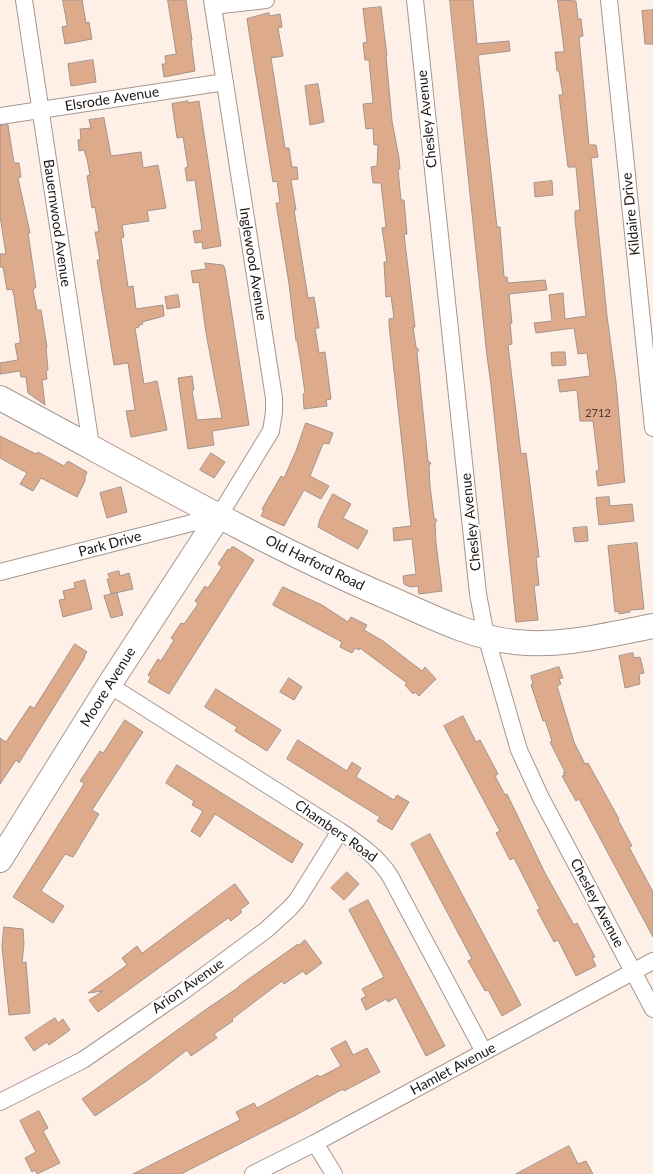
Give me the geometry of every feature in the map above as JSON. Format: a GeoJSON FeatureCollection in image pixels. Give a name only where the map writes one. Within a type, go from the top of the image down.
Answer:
{"type":"FeatureCollection","features":[{"type":"Feature","properties":{"kind":"street","name":"Bauernwood Avenue"},"geometry":{"type":"LineString","coordinates":[[24,0],[91,446]]}},
{"type":"Feature","properties":{"kind":"street"},"geometry":{"type":"LineString","coordinates":[[213,3],[266,0]]}},
{"type":"Feature","properties":{"kind":"street","name":"Chesley Avenue"},"geometry":{"type":"LineString","coordinates":[[414,0],[477,584],[486,636],[519,750],[529,773],[653,1009]]}},
{"type":"Feature","properties":{"kind":"street","name":"Kildaire Drive"},"geometry":{"type":"LineString","coordinates":[[609,0],[653,428]]}},
{"type":"Feature","properties":{"kind":"street","name":"Inglewood Avenue"},"geometry":{"type":"LineString","coordinates":[[213,3],[274,398],[271,431],[219,516]]}},
{"type":"Feature","properties":{"kind":"street","name":"Elsrode Avenue"},"geometry":{"type":"LineString","coordinates":[[0,116],[225,82]]}},
{"type":"Feature","properties":{"kind":"street","name":"Old Harford Road"},"geometry":{"type":"LineString","coordinates":[[0,398],[219,516],[336,575],[417,611],[486,636],[514,642],[566,643],[653,626]]}},
{"type":"Feature","properties":{"kind":"street","name":"Park Drive"},"geometry":{"type":"LineString","coordinates":[[0,572],[219,516]]}},
{"type":"Feature","properties":{"kind":"street","name":"Moore Avenue"},"geometry":{"type":"LineString","coordinates":[[0,860],[109,685],[219,516]]}},
{"type":"Feature","properties":{"kind":"street","name":"Chambers Road"},"geometry":{"type":"LineString","coordinates":[[109,685],[340,831],[370,852],[382,864],[390,876],[484,1052]]}},
{"type":"Feature","properties":{"kind":"street","name":"Arion Avenue"},"geometry":{"type":"LineString","coordinates":[[0,1102],[83,1060],[185,990],[273,924],[297,900],[340,831]]}},
{"type":"Feature","properties":{"kind":"street","name":"Hamlet Avenue"},"geometry":{"type":"LineString","coordinates":[[253,1174],[315,1143],[653,961]]}},
{"type":"Feature","properties":{"kind":"street"},"geometry":{"type":"LineString","coordinates":[[315,1143],[334,1174]]}},
{"type":"Feature","properties":{"kind":"building"},"geometry":{"type":"Polygon","coordinates":[[[63,0],[82,0],[86,23],[89,22],[92,39],[65,44],[62,27],[67,26],[63,0]]]}},
{"type":"Feature","properties":{"kind":"building"},"geometry":{"type":"Polygon","coordinates":[[[168,0],[186,0],[195,71],[164,77],[162,64],[166,64],[165,56],[176,54],[168,0]]]}},
{"type":"Feature","properties":{"kind":"building"},"geometry":{"type":"Polygon","coordinates":[[[450,0],[473,0],[477,44],[509,41],[510,51],[478,55],[497,227],[500,227],[504,277],[507,277],[508,283],[545,280],[547,290],[509,294],[512,344],[508,345],[521,454],[526,453],[539,557],[536,557],[539,585],[534,586],[538,620],[516,622],[450,0]]]}},
{"type":"Feature","properties":{"kind":"building"},"geometry":{"type":"Polygon","coordinates":[[[558,0],[576,1],[578,19],[581,19],[583,36],[579,37],[589,145],[596,145],[598,157],[591,158],[625,482],[598,486],[596,471],[599,470],[593,421],[580,421],[577,390],[560,392],[558,380],[590,376],[587,353],[578,354],[574,328],[536,333],[534,323],[552,321],[549,295],[563,293],[565,319],[586,316],[575,220],[575,211],[580,210],[576,167],[568,167],[559,95],[563,95],[559,71],[557,71],[555,52],[564,52],[558,0]]]}},
{"type":"Feature","properties":{"kind":"building"},"geometry":{"type":"Polygon","coordinates":[[[381,7],[392,121],[399,158],[400,169],[398,169],[401,200],[404,200],[407,234],[404,234],[415,327],[413,327],[416,347],[419,350],[417,353],[428,461],[431,463],[429,466],[430,486],[434,518],[437,520],[435,523],[436,543],[442,591],[419,594],[418,586],[410,587],[404,584],[403,576],[416,574],[412,539],[394,541],[393,528],[411,526],[389,325],[389,319],[394,318],[391,296],[386,297],[384,262],[387,262],[382,228],[386,227],[381,183],[373,183],[371,167],[377,166],[378,145],[374,145],[373,128],[366,129],[363,104],[373,103],[369,60],[365,60],[363,43],[367,42],[363,9],[381,7]]]}},
{"type":"Feature","properties":{"kind":"building"},"geometry":{"type":"Polygon","coordinates":[[[653,10],[653,44],[645,44],[642,11],[653,10]]]}},
{"type":"Feature","properties":{"kind":"building"},"geometry":{"type":"Polygon","coordinates":[[[269,13],[270,16],[280,14],[282,27],[278,28],[283,56],[271,58],[285,148],[289,148],[292,167],[297,167],[298,179],[291,180],[296,210],[294,210],[308,298],[314,297],[319,328],[315,328],[319,353],[325,352],[331,399],[326,400],[327,406],[304,409],[303,394],[305,393],[276,203],[280,203],[277,181],[273,182],[247,19],[269,13]]]}},
{"type":"Feature","properties":{"kind":"building"},"geometry":{"type":"Polygon","coordinates":[[[93,60],[96,82],[71,86],[68,64],[93,60]]]}},
{"type":"Feature","properties":{"kind":"building"},"geometry":{"type":"Polygon","coordinates":[[[318,84],[324,122],[310,125],[305,86],[318,84]]]}},
{"type":"Feature","properties":{"kind":"building"},"geometry":{"type":"Polygon","coordinates":[[[188,101],[188,103],[199,101],[221,246],[203,249],[202,242],[195,243],[193,231],[202,230],[195,180],[187,181],[185,168],[188,167],[183,137],[177,138],[172,104],[188,101]]]}},
{"type":"Feature","properties":{"kind":"building"},"geometry":{"type":"Polygon","coordinates":[[[104,118],[111,156],[141,152],[143,168],[158,165],[166,208],[147,211],[149,221],[122,225],[124,237],[121,238],[128,287],[133,286],[136,309],[163,305],[164,316],[142,322],[143,324],[135,328],[144,384],[157,381],[167,430],[131,437],[126,411],[135,410],[128,363],[114,365],[97,260],[100,260],[95,232],[99,232],[95,207],[92,208],[87,176],[90,175],[84,150],[79,151],[78,140],[81,139],[80,129],[91,128],[89,120],[104,118]]]}},
{"type":"Feature","properties":{"kind":"building"},"geometry":{"type":"Polygon","coordinates":[[[8,125],[14,163],[19,163],[21,177],[18,178],[30,233],[28,233],[36,287],[33,290],[37,310],[41,310],[47,347],[47,379],[42,380],[45,405],[28,393],[26,377],[21,377],[20,371],[0,374],[0,363],[18,360],[15,344],[20,343],[14,295],[12,289],[7,290],[3,267],[0,267],[0,254],[6,254],[0,216],[0,126],[8,125]]]}},
{"type":"Feature","properties":{"kind":"building"},"geometry":{"type":"Polygon","coordinates":[[[552,181],[553,195],[535,197],[534,183],[552,181]]]}},
{"type":"Feature","properties":{"kind":"building"},"geometry":{"type":"Polygon","coordinates":[[[205,263],[223,265],[225,269],[249,425],[212,431],[214,445],[188,449],[178,378],[192,376],[194,390],[192,390],[197,420],[222,418],[206,333],[199,282],[193,283],[191,271],[206,269],[205,263]]]}},
{"type":"Feature","properties":{"kind":"building"},"geometry":{"type":"Polygon","coordinates":[[[178,295],[180,307],[167,309],[165,297],[178,295]]]}},
{"type":"Feature","properties":{"kind":"building"},"geometry":{"type":"Polygon","coordinates":[[[565,352],[566,365],[552,366],[551,353],[565,352]]]}},
{"type":"Feature","properties":{"kind":"building"},"geometry":{"type":"Polygon","coordinates":[[[306,423],[333,433],[329,444],[324,443],[322,446],[310,476],[329,486],[321,499],[304,490],[284,526],[261,516],[264,510],[262,509],[281,476],[284,478],[306,423]]]}},
{"type":"Feature","properties":{"kind":"building"},"geometry":{"type":"Polygon","coordinates":[[[0,436],[36,454],[38,452],[64,466],[68,461],[87,472],[77,497],[41,478],[33,491],[20,484],[27,473],[0,458],[0,436]]]}},
{"type":"Feature","properties":{"kind":"building"},"geometry":{"type":"Polygon","coordinates":[[[211,453],[225,462],[214,478],[200,470],[211,453]]]}},
{"type":"Feature","properties":{"kind":"building"},"geometry":{"type":"Polygon","coordinates":[[[121,487],[127,512],[107,518],[100,493],[121,487]]]}},
{"type":"Feature","properties":{"kind":"building"},"geometry":{"type":"Polygon","coordinates":[[[333,494],[351,504],[343,518],[368,531],[358,549],[318,527],[333,494]]]}},
{"type":"Feature","properties":{"kind":"building"},"geometry":{"type":"Polygon","coordinates":[[[609,497],[610,506],[632,504],[634,521],[599,525],[596,498],[609,497]]]}},
{"type":"Feature","properties":{"kind":"building"},"geometry":{"type":"Polygon","coordinates":[[[587,527],[588,541],[575,542],[573,528],[587,527]]]}},
{"type":"Feature","properties":{"kind":"building"},"geometry":{"type":"Polygon","coordinates":[[[637,543],[644,609],[630,610],[630,612],[619,614],[619,611],[615,612],[608,546],[637,543]]]}},
{"type":"Feature","properties":{"kind":"building"},"geometry":{"type":"Polygon","coordinates":[[[232,547],[254,560],[169,694],[148,682],[151,677],[148,675],[158,659],[161,661],[174,640],[171,638],[198,604],[195,601],[205,586],[208,588],[222,567],[218,564],[228,549],[230,550],[232,547]]]}},
{"type":"Feature","properties":{"kind":"building"},"geometry":{"type":"Polygon","coordinates":[[[119,571],[120,576],[129,573],[133,589],[111,594],[107,579],[110,579],[108,574],[119,571]]]}},
{"type":"Feature","properties":{"kind":"building"},"geometry":{"type":"Polygon","coordinates":[[[85,580],[92,609],[63,617],[59,600],[65,599],[63,591],[75,588],[74,583],[85,580]]]}},
{"type":"Feature","properties":{"kind":"building"},"geometry":{"type":"Polygon","coordinates":[[[283,587],[322,605],[348,622],[351,617],[367,625],[364,630],[383,641],[422,671],[425,667],[436,679],[419,696],[415,692],[413,694],[405,685],[407,683],[360,648],[359,650],[355,648],[352,653],[340,647],[342,642],[273,605],[283,587]]]}},
{"type":"Feature","properties":{"kind":"building"},"geometry":{"type":"Polygon","coordinates":[[[117,593],[123,615],[111,618],[104,596],[117,593]]]}},
{"type":"Feature","properties":{"kind":"building"},"geometry":{"type":"Polygon","coordinates":[[[75,644],[87,652],[85,657],[19,763],[16,760],[0,784],[0,738],[6,742],[30,706],[34,708],[75,644]]]}},
{"type":"Feature","properties":{"kind":"building"},"geometry":{"type":"Polygon","coordinates":[[[633,653],[634,658],[640,657],[644,673],[639,674],[640,684],[625,688],[619,656],[633,653]]]}},
{"type":"Feature","properties":{"kind":"building"},"geometry":{"type":"Polygon","coordinates":[[[559,667],[563,678],[559,679],[561,684],[557,686],[574,742],[585,764],[588,763],[619,819],[632,846],[629,847],[653,892],[653,937],[579,799],[576,801],[562,776],[565,775],[563,773],[565,772],[550,742],[552,741],[545,720],[543,721],[531,685],[533,684],[531,676],[559,667]]]}},
{"type":"Feature","properties":{"kind":"building"},"geometry":{"type":"Polygon","coordinates":[[[289,678],[302,687],[294,700],[280,692],[289,678]]]}},
{"type":"Feature","properties":{"kind":"building"},"geometry":{"type":"Polygon","coordinates":[[[216,689],[281,730],[267,751],[235,731],[237,727],[205,707],[216,689]]]}},
{"type":"Feature","properties":{"kind":"building"},"geometry":{"type":"Polygon","coordinates":[[[463,716],[476,742],[480,740],[498,774],[495,776],[505,795],[507,794],[545,873],[574,925],[577,923],[595,957],[592,958],[596,966],[576,976],[558,940],[554,942],[537,910],[540,909],[514,858],[510,860],[496,833],[500,831],[444,726],[463,716]]]}},
{"type":"Feature","properties":{"kind":"building"},"geometry":{"type":"Polygon","coordinates":[[[125,720],[143,732],[92,810],[99,814],[73,857],[65,854],[41,891],[64,906],[53,923],[13,897],[81,789],[84,783],[80,781],[100,751],[103,753],[125,720]]]}},
{"type":"Feature","properties":{"kind":"building"},"geometry":{"type":"Polygon","coordinates":[[[298,740],[347,771],[352,762],[361,768],[356,777],[394,800],[397,795],[409,802],[392,830],[377,821],[380,817],[287,759],[298,740]]]}},
{"type":"Feature","properties":{"kind":"building"},"geometry":{"type":"Polygon","coordinates":[[[177,765],[303,844],[292,863],[215,814],[200,837],[191,831],[203,811],[192,805],[194,801],[166,783],[177,765]]]}},
{"type":"Feature","properties":{"kind":"building"},"geometry":{"type":"Polygon","coordinates":[[[430,834],[521,1005],[502,1016],[488,990],[485,991],[468,961],[472,959],[411,844],[430,834]]]}},
{"type":"Feature","properties":{"kind":"building"},"geometry":{"type":"Polygon","coordinates":[[[347,872],[359,884],[344,900],[331,888],[347,872]]]}},
{"type":"Feature","properties":{"kind":"building"},"geometry":{"type":"Polygon","coordinates":[[[235,884],[249,903],[240,910],[242,912],[231,921],[228,918],[98,1012],[89,1000],[103,991],[88,993],[127,965],[122,958],[137,946],[142,953],[235,884]]]}},
{"type":"Feature","properties":{"kind":"building"},"geometry":{"type":"Polygon","coordinates":[[[368,900],[445,1046],[426,1056],[396,997],[388,1002],[386,999],[366,1010],[361,999],[366,996],[362,989],[384,977],[349,910],[368,900]]]}},
{"type":"Feature","properties":{"kind":"building"},"geometry":{"type":"Polygon","coordinates":[[[4,927],[23,929],[22,963],[26,962],[30,1013],[9,1015],[2,947],[4,927]]]}},
{"type":"Feature","properties":{"kind":"building"},"geometry":{"type":"Polygon","coordinates":[[[305,940],[322,963],[306,975],[303,971],[284,984],[282,981],[214,1034],[217,1038],[191,1056],[187,1050],[148,1080],[95,1116],[82,1099],[305,940]]]}},
{"type":"Feature","properties":{"kind":"building"},"geometry":{"type":"Polygon","coordinates":[[[55,1018],[58,1023],[63,1019],[70,1030],[49,1045],[47,1042],[34,1051],[25,1038],[55,1018]]]}},
{"type":"Feature","properties":{"kind":"building"},"geometry":{"type":"Polygon","coordinates":[[[346,1041],[353,1055],[367,1048],[380,1072],[344,1091],[343,1089],[181,1174],[133,1174],[240,1120],[236,1112],[254,1103],[257,1108],[318,1075],[320,1077],[341,1066],[331,1049],[346,1041]]]}},
{"type":"Feature","properties":{"kind":"building"},"geometry":{"type":"Polygon","coordinates":[[[39,1111],[48,1128],[43,1131],[60,1163],[37,1174],[35,1170],[32,1172],[25,1158],[36,1152],[20,1121],[39,1111]]]}},
{"type":"Feature","properties":{"kind":"building"},"geometry":{"type":"Polygon","coordinates":[[[569,1146],[578,1164],[586,1161],[593,1174],[516,1174],[569,1146]]]}}]}
